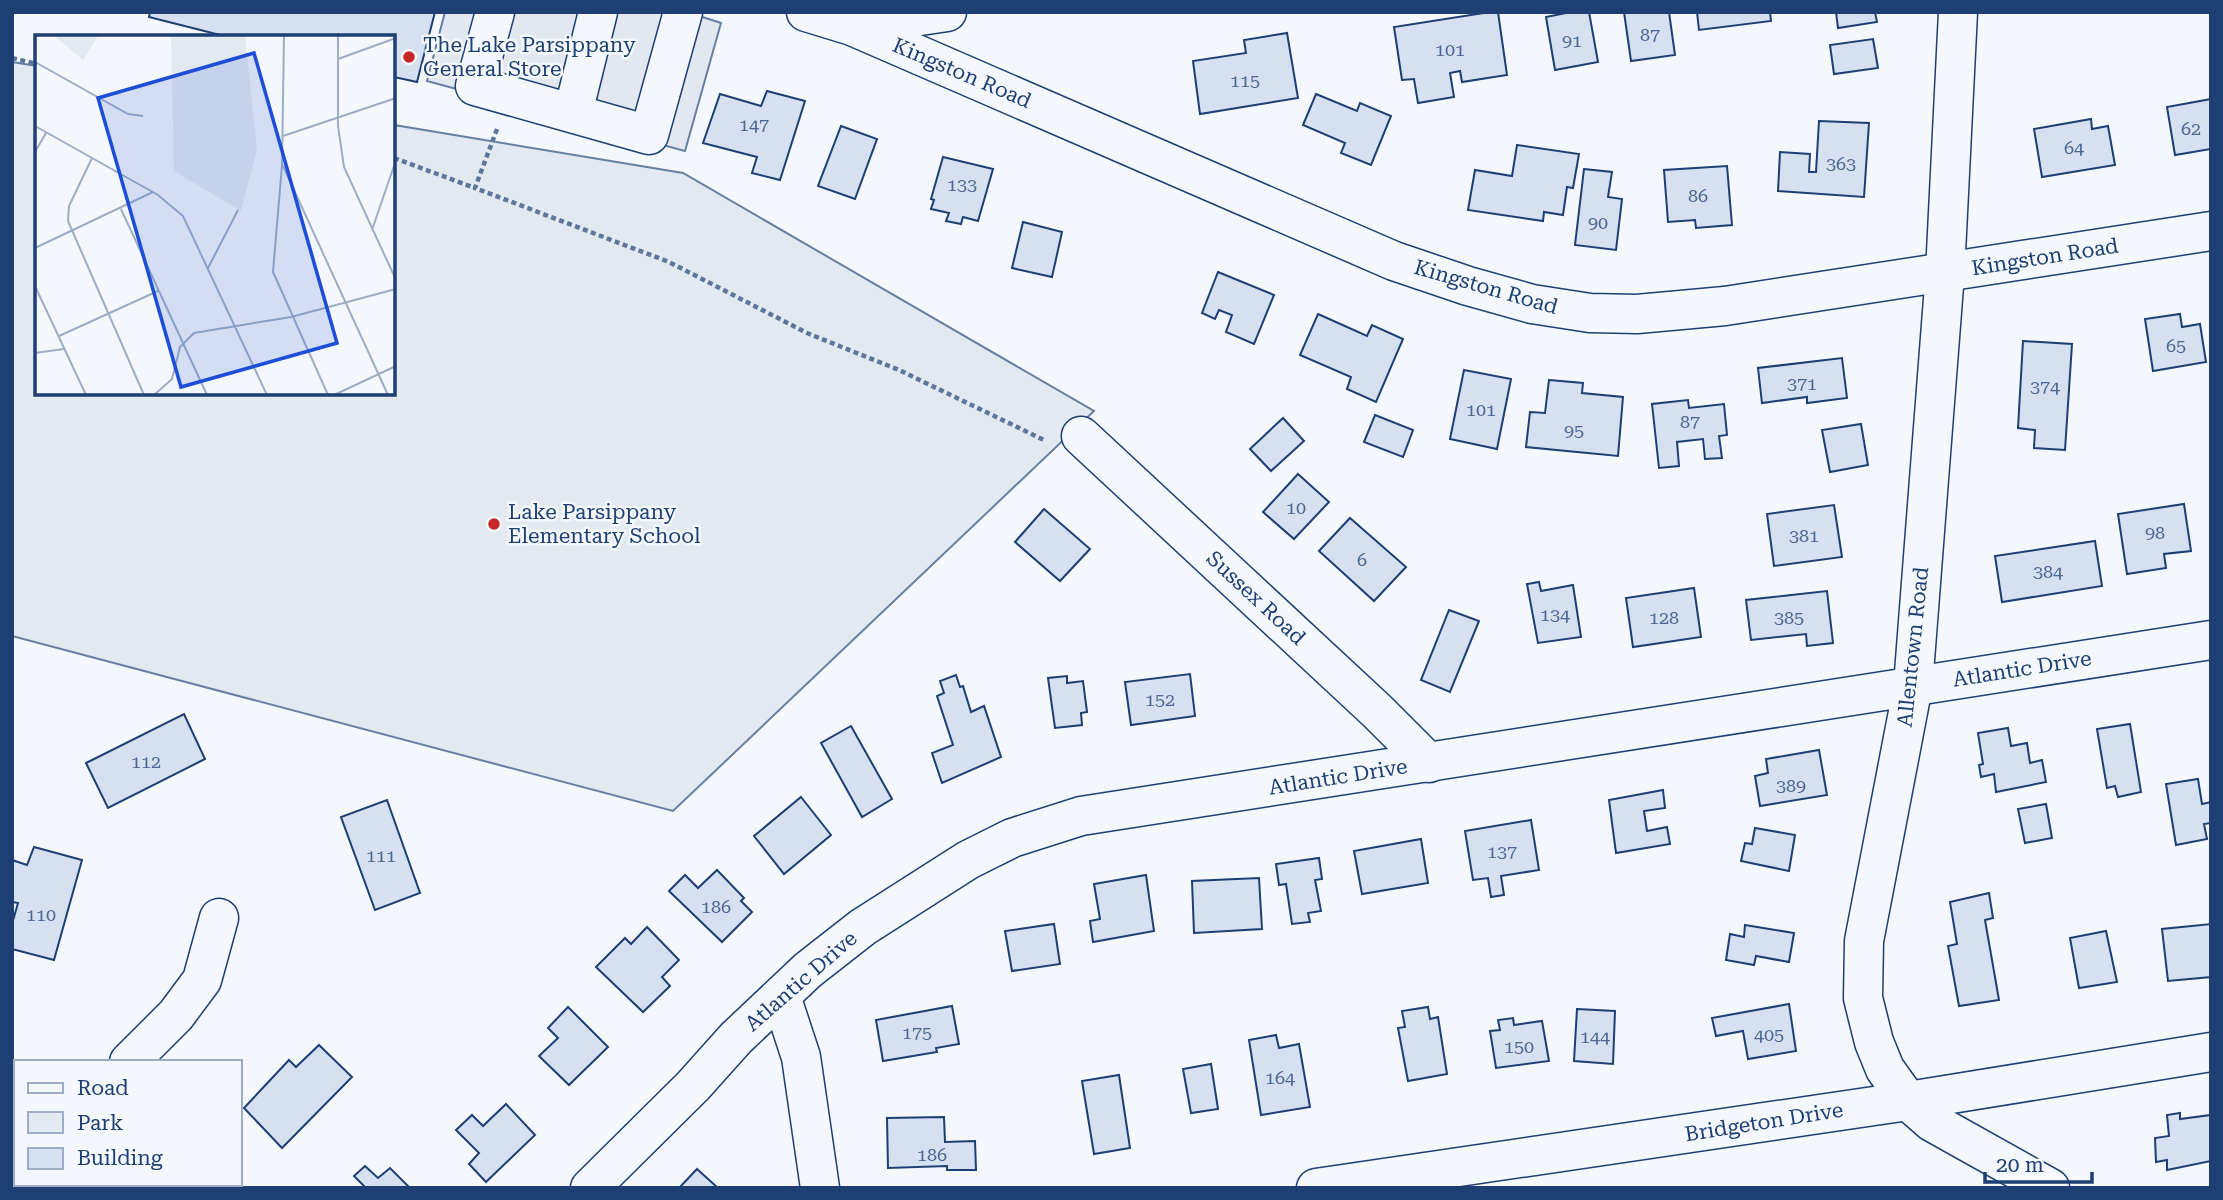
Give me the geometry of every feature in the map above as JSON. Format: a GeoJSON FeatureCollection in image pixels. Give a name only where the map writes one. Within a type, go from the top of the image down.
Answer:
{"type":"FeatureCollection","features":[{"type":"Feature","properties":{"kind":"street"},"geometry":{"type":"LineString","coordinates":[[495,12],[475,86],[649,135],[683,12]]}},
{"type":"Feature","properties":{"kind":"street"},"geometry":{"type":"LineString","coordinates":[[573,113],[598,12]]}},
{"type":"Feature","properties":{"kind":"street","name":"Kingston Road"},"geometry":{"type":"LineString","coordinates":[[806,12],[852,26],[1394,261],[1532,304],[1590,313],[1637,314],[1725,306],[2211,231]]}},
{"type":"Feature","properties":{"kind":"street"},"geometry":{"type":"LineString","coordinates":[[852,26],[947,12]]}},
{"type":"Feature","properties":{"kind":"street","name":"Allentown Road"},"geometry":{"type":"LineString","coordinates":[[1958,12],[1945,273],[1913,686],[1864,941],[1863,998],[1874,1042],[1885,1069],[1908,1101],[1931,1122],[2050,1188]]}},
{"type":"Feature","properties":{"kind":"street","name":"Sussex Road"},"geometry":{"type":"LineString","coordinates":[[1081,436],[1429,763]]}},
{"type":"Feature","properties":{"kind":"street","name":"Atlantic Drive"},"geometry":{"type":"LineString","coordinates":[[590,1188],[693,1086],[736,1038],[808,970],[863,927],[968,860],[1012,838],[1081,816],[2211,640]]}},
{"type":"Feature","properties":{"kind":"street"},"geometry":{"type":"LineString","coordinates":[[131,1060],[176,1015],[202,980],[219,918]]}},
{"type":"Feature","properties":{"kind":"street"},"geometry":{"type":"LineString","coordinates":[[781,996],[801,1057],[820,1188]]}},
{"type":"Feature","properties":{"kind":"street","name":"Bridgeton Drive"},"geometry":{"type":"LineString","coordinates":[[1316,1188],[1492,1176],[1908,1101],[2211,1052]]}},
{"type":"Feature","properties":{"kind":"path"},"geometry":{"type":"LineString","coordinates":[[12,58],[35,64]]}},
{"type":"Feature","properties":{"kind":"path"},"geometry":{"type":"LineString","coordinates":[[475,188],[497,128]]}},
{"type":"Feature","properties":{"kind":"path"},"geometry":{"type":"LineString","coordinates":[[396,159],[669,261],[807,333],[899,370],[1044,442],[1081,436]]}},
{"type":"Feature","properties":{"kind":"green space","name":"Lake Parsippany Elementary School"},"geometry":{"type":"Polygon","coordinates":[[[12,62],[35,66],[35,396],[396,396],[396,125],[683,173],[1094,411],[673,811],[12,636],[12,62]]]}},
{"type":"Feature","properties":{"kind":"shaded area"},"geometry":{"type":"Polygon","coordinates":[[[445,12],[687,12],[721,23],[685,151],[427,81],[445,12]]]}},
{"type":"Feature","properties":{"kind":"building","name":"The Lake Parsippany General Store"},"geometry":{"type":"Polygon","coordinates":[[[150,12],[435,12],[417,82],[396,77],[396,35],[220,35],[149,17],[150,12]]]}},
{"type":"Feature","properties":{"kind":"building"},"geometry":{"type":"Polygon","coordinates":[[[1498,12],[1507,75],[1462,82],[1460,71],[1450,73],[1454,97],[1418,103],[1414,79],[1402,80],[1394,27],[1498,12]]]}},
{"type":"Feature","properties":{"kind":"building"},"geometry":{"type":"Polygon","coordinates":[[[1589,12],[1598,62],[1555,70],[1546,17],[1589,12]]]}},
{"type":"Feature","properties":{"kind":"building"},"geometry":{"type":"Polygon","coordinates":[[[1624,12],[1669,12],[1675,55],[1631,61],[1624,12]]]}},
{"type":"Feature","properties":{"kind":"building"},"geometry":{"type":"Polygon","coordinates":[[[1697,12],[1770,12],[1771,21],[1699,30],[1697,12]]]}},
{"type":"Feature","properties":{"kind":"building"},"geometry":{"type":"Polygon","coordinates":[[[1836,12],[1875,12],[1877,22],[1838,28],[1836,12]]]}},
{"type":"Feature","properties":{"kind":"building"},"geometry":{"type":"Polygon","coordinates":[[[1287,33],[1298,98],[1200,114],[1193,61],[1246,53],[1244,40],[1287,33]]]}},
{"type":"Feature","properties":{"kind":"building"},"geometry":{"type":"Polygon","coordinates":[[[1873,39],[1878,68],[1834,74],[1830,45],[1873,39]]]}},
{"type":"Feature","properties":{"kind":"building"},"geometry":{"type":"Polygon","coordinates":[[[767,91],[805,101],[780,180],[752,173],[757,157],[703,143],[720,94],[761,106],[767,91]]]}},
{"type":"Feature","properties":{"kind":"building"},"geometry":{"type":"Polygon","coordinates":[[[1316,94],[1357,111],[1360,103],[1391,116],[1371,165],[1341,153],[1345,143],[1303,125],[1316,94]]]}},
{"type":"Feature","properties":{"kind":"building"},"geometry":{"type":"Polygon","coordinates":[[[2211,99],[2211,149],[2175,155],[2167,107],[2211,99]]]}},
{"type":"Feature","properties":{"kind":"building"},"geometry":{"type":"Polygon","coordinates":[[[2091,119],[2092,129],[2108,126],[2115,165],[2042,177],[2034,129],[2091,119]]]}},
{"type":"Feature","properties":{"kind":"building"},"geometry":{"type":"Polygon","coordinates":[[[1819,121],[1869,123],[1864,197],[1778,191],[1780,152],[1810,154],[1809,172],[1816,172],[1819,121]]]}},
{"type":"Feature","properties":{"kind":"building"},"geometry":{"type":"Polygon","coordinates":[[[841,126],[877,139],[855,199],[818,186],[841,126]]]}},
{"type":"Feature","properties":{"kind":"building"},"geometry":{"type":"Polygon","coordinates":[[[1517,145],[1579,154],[1573,188],[1567,187],[1563,215],[1544,212],[1543,221],[1468,210],[1475,170],[1512,176],[1517,145]]]}},
{"type":"Feature","properties":{"kind":"building"},"geometry":{"type":"Polygon","coordinates":[[[943,157],[993,169],[978,221],[963,217],[961,224],[946,221],[949,213],[931,209],[934,200],[931,199],[943,157]]]}},
{"type":"Feature","properties":{"kind":"building"},"geometry":{"type":"Polygon","coordinates":[[[1727,166],[1732,225],[1696,228],[1695,220],[1668,222],[1664,170],[1727,166]]]}},
{"type":"Feature","properties":{"kind":"building"},"geometry":{"type":"Polygon","coordinates":[[[1584,169],[1612,172],[1608,197],[1622,199],[1616,250],[1575,245],[1584,169]]]}},
{"type":"Feature","properties":{"kind":"building"},"geometry":{"type":"Polygon","coordinates":[[[1023,222],[1062,232],[1052,277],[1012,268],[1023,222]]]}},
{"type":"Feature","properties":{"kind":"building"},"geometry":{"type":"Polygon","coordinates":[[[1218,272],[1274,295],[1254,344],[1226,332],[1232,315],[1219,310],[1215,319],[1202,313],[1218,272]]]}},
{"type":"Feature","properties":{"kind":"building"},"geometry":{"type":"Polygon","coordinates":[[[1318,314],[1367,336],[1372,325],[1403,339],[1376,402],[1347,389],[1351,377],[1300,355],[1318,314]]]}},
{"type":"Feature","properties":{"kind":"building"},"geometry":{"type":"Polygon","coordinates":[[[2180,314],[2182,327],[2200,324],[2206,362],[2153,371],[2145,319],[2180,314]]]}},
{"type":"Feature","properties":{"kind":"building"},"geometry":{"type":"Polygon","coordinates":[[[2023,341],[2072,344],[2065,450],[2034,448],[2035,430],[2018,428],[2023,341]]]}},
{"type":"Feature","properties":{"kind":"building"},"geometry":{"type":"Polygon","coordinates":[[[1842,358],[1847,398],[1807,403],[1807,397],[1762,403],[1758,368],[1842,358]]]}},
{"type":"Feature","properties":{"kind":"building"},"geometry":{"type":"Polygon","coordinates":[[[1464,370],[1511,379],[1497,449],[1450,439],[1464,370]]]}},
{"type":"Feature","properties":{"kind":"building"},"geometry":{"type":"Polygon","coordinates":[[[1549,380],[1583,383],[1582,393],[1623,397],[1618,456],[1526,447],[1530,412],[1545,413],[1549,380]]]}},
{"type":"Feature","properties":{"kind":"building"},"geometry":{"type":"Polygon","coordinates":[[[1688,400],[1689,408],[1724,404],[1727,435],[1719,436],[1722,458],[1705,459],[1703,439],[1677,442],[1679,466],[1659,468],[1652,404],[1688,400]]]}},
{"type":"Feature","properties":{"kind":"building"},"geometry":{"type":"Polygon","coordinates":[[[1375,415],[1413,430],[1403,457],[1364,442],[1375,415]]]}},
{"type":"Feature","properties":{"kind":"building"},"geometry":{"type":"Polygon","coordinates":[[[1283,418],[1304,441],[1271,471],[1250,449],[1283,418]]]}},
{"type":"Feature","properties":{"kind":"building"},"geometry":{"type":"Polygon","coordinates":[[[1861,424],[1868,465],[1830,472],[1822,430],[1861,424]]]}},
{"type":"Feature","properties":{"kind":"building"},"geometry":{"type":"Polygon","coordinates":[[[1298,474],[1329,502],[1294,539],[1263,512],[1298,474]]]}},
{"type":"Feature","properties":{"kind":"building"},"geometry":{"type":"Polygon","coordinates":[[[2184,504],[2191,551],[2164,554],[2166,568],[2127,574],[2118,514],[2184,504]]]}},
{"type":"Feature","properties":{"kind":"building"},"geometry":{"type":"Polygon","coordinates":[[[1834,505],[1842,557],[1774,566],[1767,514],[1834,505]]]}},
{"type":"Feature","properties":{"kind":"building"},"geometry":{"type":"Polygon","coordinates":[[[1044,509],[1090,549],[1060,581],[1015,542],[1044,509]]]}},
{"type":"Feature","properties":{"kind":"building"},"geometry":{"type":"Polygon","coordinates":[[[1350,518],[1406,567],[1374,601],[1319,551],[1350,518]]]}},
{"type":"Feature","properties":{"kind":"building"},"geometry":{"type":"Polygon","coordinates":[[[2095,541],[2102,586],[2002,602],[1995,556],[2095,541]]]}},
{"type":"Feature","properties":{"kind":"building"},"geometry":{"type":"Polygon","coordinates":[[[1539,582],[1541,591],[1573,585],[1581,637],[1538,643],[1527,584],[1539,582]]]}},
{"type":"Feature","properties":{"kind":"building"},"geometry":{"type":"Polygon","coordinates":[[[1694,588],[1701,637],[1633,647],[1626,598],[1694,588]]]}},
{"type":"Feature","properties":{"kind":"building"},"geometry":{"type":"Polygon","coordinates":[[[1827,591],[1833,643],[1807,646],[1806,634],[1751,640],[1746,600],[1827,591]]]}},
{"type":"Feature","properties":{"kind":"building"},"geometry":{"type":"Polygon","coordinates":[[[1449,610],[1479,621],[1450,692],[1421,680],[1449,610]]]}},
{"type":"Feature","properties":{"kind":"building"},"geometry":{"type":"Polygon","coordinates":[[[1190,674],[1195,716],[1131,725],[1125,682],[1190,674]]]}},
{"type":"Feature","properties":{"kind":"building"},"geometry":{"type":"Polygon","coordinates":[[[956,675],[960,687],[963,686],[971,712],[984,706],[1001,757],[942,783],[932,753],[953,745],[937,696],[944,693],[940,681],[956,675]]]}},
{"type":"Feature","properties":{"kind":"building"},"geometry":{"type":"Polygon","coordinates":[[[1067,676],[1067,683],[1083,681],[1087,712],[1081,713],[1082,725],[1055,728],[1048,678],[1067,676]]]}},
{"type":"Feature","properties":{"kind":"building"},"geometry":{"type":"Polygon","coordinates":[[[184,714],[205,759],[108,808],[86,763],[184,714]]]}},
{"type":"Feature","properties":{"kind":"building"},"geometry":{"type":"Polygon","coordinates":[[[2130,724],[2141,792],[2118,797],[2115,786],[2107,788],[2097,729],[2130,724]]]}},
{"type":"Feature","properties":{"kind":"building"},"geometry":{"type":"Polygon","coordinates":[[[851,726],[892,799],[862,817],[821,743],[851,726]]]}},
{"type":"Feature","properties":{"kind":"building"},"geometry":{"type":"Polygon","coordinates":[[[2008,728],[2011,746],[2027,743],[2030,763],[2042,760],[2046,782],[1996,792],[1994,774],[1981,777],[1979,765],[1983,764],[1978,733],[2008,728]]]}},
{"type":"Feature","properties":{"kind":"building"},"geometry":{"type":"Polygon","coordinates":[[[1819,750],[1827,795],[1760,806],[1755,776],[1768,773],[1766,759],[1819,750]]]}},
{"type":"Feature","properties":{"kind":"building"},"geometry":{"type":"Polygon","coordinates":[[[2198,779],[2202,804],[2211,802],[2211,823],[2204,824],[2207,839],[2176,845],[2166,784],[2198,779]]]}},
{"type":"Feature","properties":{"kind":"building"},"geometry":{"type":"Polygon","coordinates":[[[1663,790],[1665,808],[1644,811],[1647,831],[1667,827],[1670,844],[1616,853],[1609,800],[1663,790]]]}},
{"type":"Feature","properties":{"kind":"building"},"geometry":{"type":"Polygon","coordinates":[[[801,797],[831,835],[784,874],[754,836],[801,797]]]}},
{"type":"Feature","properties":{"kind":"building"},"geometry":{"type":"Polygon","coordinates":[[[387,800],[420,893],[375,910],[341,817],[387,800]]]}},
{"type":"Feature","properties":{"kind":"building"},"geometry":{"type":"Polygon","coordinates":[[[2046,804],[2052,838],[2025,843],[2018,809],[2046,804]]]}},
{"type":"Feature","properties":{"kind":"building"},"geometry":{"type":"Polygon","coordinates":[[[1531,820],[1539,870],[1501,876],[1504,895],[1491,897],[1488,878],[1473,880],[1465,831],[1531,820]]]}},
{"type":"Feature","properties":{"kind":"building"},"geometry":{"type":"Polygon","coordinates":[[[1755,828],[1795,835],[1789,871],[1741,861],[1745,843],[1752,844],[1755,828]]]}},
{"type":"Feature","properties":{"kind":"building"},"geometry":{"type":"Polygon","coordinates":[[[1421,839],[1428,883],[1362,894],[1354,851],[1421,839]]]}},
{"type":"Feature","properties":{"kind":"building"},"geometry":{"type":"Polygon","coordinates":[[[34,847],[82,860],[54,960],[12,949],[12,924],[18,903],[12,902],[12,860],[27,865],[34,847]]]}},
{"type":"Feature","properties":{"kind":"building"},"geometry":{"type":"Polygon","coordinates":[[[1319,858],[1322,879],[1315,880],[1321,911],[1308,913],[1310,922],[1292,924],[1286,884],[1279,885],[1276,864],[1319,858]]]}},
{"type":"Feature","properties":{"kind":"building"},"geometry":{"type":"Polygon","coordinates":[[[717,870],[744,898],[741,901],[752,912],[722,942],[669,891],[685,875],[698,888],[717,870]]]}},
{"type":"Feature","properties":{"kind":"building"},"geometry":{"type":"Polygon","coordinates":[[[1146,875],[1154,931],[1093,942],[1090,921],[1100,919],[1094,884],[1146,875]]]}},
{"type":"Feature","properties":{"kind":"building"},"geometry":{"type":"Polygon","coordinates":[[[1259,878],[1262,929],[1194,933],[1192,881],[1259,878]]]}},
{"type":"Feature","properties":{"kind":"building"},"geometry":{"type":"Polygon","coordinates":[[[1989,893],[1993,918],[1985,920],[1999,1000],[1959,1006],[1948,946],[1957,944],[1950,902],[1989,893]]]}},
{"type":"Feature","properties":{"kind":"building"},"geometry":{"type":"Polygon","coordinates":[[[1054,924],[1060,964],[1012,971],[1005,931],[1054,924]]]}},
{"type":"Feature","properties":{"kind":"building"},"geometry":{"type":"Polygon","coordinates":[[[2211,924],[2211,977],[2168,981],[2162,929],[2211,924]]]}},
{"type":"Feature","properties":{"kind":"building"},"geometry":{"type":"Polygon","coordinates":[[[1745,925],[1794,933],[1789,962],[1756,956],[1754,965],[1726,960],[1730,934],[1744,937],[1745,925]]]}},
{"type":"Feature","properties":{"kind":"building"},"geometry":{"type":"Polygon","coordinates":[[[647,927],[679,960],[662,977],[670,986],[643,1012],[596,967],[625,938],[631,944],[647,927]]]}},
{"type":"Feature","properties":{"kind":"building"},"geometry":{"type":"Polygon","coordinates":[[[2106,931],[2117,982],[2079,988],[2070,938],[2106,931]]]}},
{"type":"Feature","properties":{"kind":"building"},"geometry":{"type":"Polygon","coordinates":[[[1789,1004],[1796,1051],[1748,1059],[1743,1031],[1716,1036],[1712,1018],[1789,1004]]]}},
{"type":"Feature","properties":{"kind":"building"},"geometry":{"type":"Polygon","coordinates":[[[952,1006],[959,1044],[936,1048],[937,1052],[883,1061],[876,1020],[952,1006]]]}},
{"type":"Feature","properties":{"kind":"building"},"geometry":{"type":"Polygon","coordinates":[[[568,1007],[608,1047],[569,1085],[539,1056],[558,1038],[548,1028],[568,1007]]]}},
{"type":"Feature","properties":{"kind":"building"},"geometry":{"type":"Polygon","coordinates":[[[1428,1007],[1430,1019],[1438,1017],[1447,1074],[1408,1081],[1398,1028],[1405,1027],[1402,1011],[1428,1007]]]}},
{"type":"Feature","properties":{"kind":"building"},"geometry":{"type":"Polygon","coordinates":[[[1577,1009],[1615,1011],[1613,1064],[1574,1061],[1577,1009]]]}},
{"type":"Feature","properties":{"kind":"building"},"geometry":{"type":"Polygon","coordinates":[[[1513,1018],[1514,1025],[1542,1021],[1549,1061],[1496,1068],[1490,1031],[1500,1030],[1498,1020],[1513,1018]]]}},
{"type":"Feature","properties":{"kind":"building"},"geometry":{"type":"Polygon","coordinates":[[[1276,1035],[1279,1048],[1299,1044],[1310,1107],[1261,1115],[1249,1040],[1276,1035]]]}},
{"type":"Feature","properties":{"kind":"building"},"geometry":{"type":"Polygon","coordinates":[[[319,1045],[352,1077],[282,1148],[244,1108],[289,1060],[296,1067],[319,1045]]]}},
{"type":"Feature","properties":{"kind":"building"},"geometry":{"type":"Polygon","coordinates":[[[1211,1064],[1218,1109],[1191,1113],[1183,1069],[1211,1064]]]}},
{"type":"Feature","properties":{"kind":"building"},"geometry":{"type":"Polygon","coordinates":[[[1119,1075],[1130,1148],[1094,1154],[1082,1081],[1119,1075]]]}},
{"type":"Feature","properties":{"kind":"building"},"geometry":{"type":"Polygon","coordinates":[[[506,1104],[535,1135],[486,1182],[469,1164],[479,1153],[456,1130],[472,1115],[483,1126],[506,1104]]]}},
{"type":"Feature","properties":{"kind":"building"},"geometry":{"type":"Polygon","coordinates":[[[2180,1113],[2180,1119],[2211,1115],[2211,1161],[2167,1170],[2167,1160],[2156,1162],[2155,1138],[2169,1136],[2167,1115],[2180,1113]]]}},
{"type":"Feature","properties":{"kind":"building"},"geometry":{"type":"Polygon","coordinates":[[[944,1117],[945,1142],[975,1141],[976,1170],[947,1170],[947,1166],[888,1168],[887,1118],[944,1117]]]}},
{"type":"Feature","properties":{"kind":"building"},"geometry":{"type":"Polygon","coordinates":[[[365,1166],[378,1178],[390,1168],[410,1188],[366,1188],[354,1176],[365,1166]]]}},
{"type":"Feature","properties":{"kind":"building"},"geometry":{"type":"Polygon","coordinates":[[[697,1169],[718,1188],[679,1188],[697,1169]]]}},
{"type":"Feature","properties":{"kind":"place","name":"The Lake Parsippany General Store"},"geometry":{"type":"Point","coordinates":[409,57]}},
{"type":"Feature","properties":{"kind":"place","name":"Lake Parsippany Elementary School"},"geometry":{"type":"Point","coordinates":[494,524]}}]}
